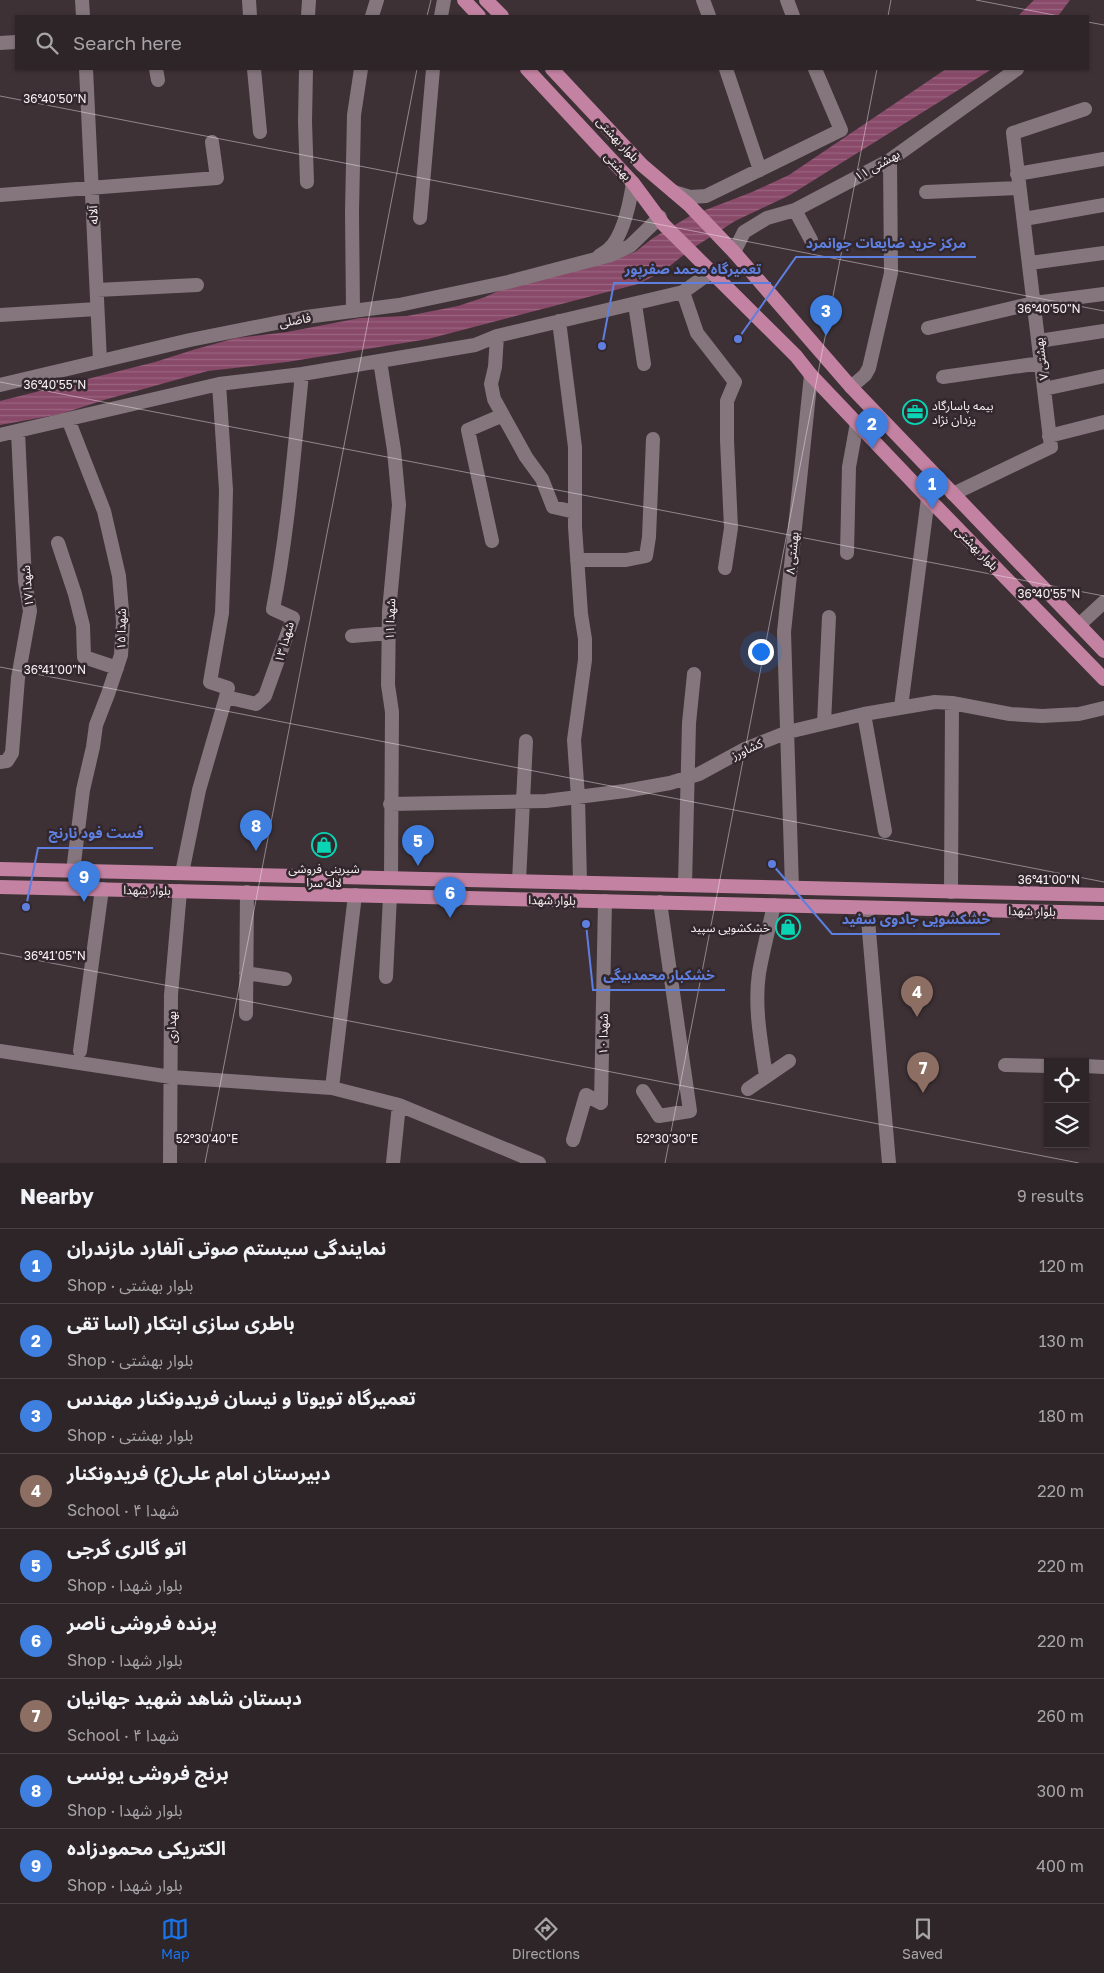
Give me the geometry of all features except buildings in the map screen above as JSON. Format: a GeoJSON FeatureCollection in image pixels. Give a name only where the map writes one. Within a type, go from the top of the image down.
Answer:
{"type":"FeatureCollection","features":[{"type":"Feature","properties":{"kind":"main road"},"geometry":{"type":"LineString","coordinates":[[464,0],[478,15]]}},
{"type":"Feature","properties":{"kind":"main road"},"geometry":{"type":"LineString","coordinates":[[486,0],[501,15]]}},
{"type":"Feature","properties":{"kind":"main road","name":"بهشتی"},"geometry":{"type":"LineString","coordinates":[[528,70],[633,184],[662,221],[709,269]]}},
{"type":"Feature","properties":{"kind":"main road","name":"بلوار بهشتی"},"geometry":{"type":"LineString","coordinates":[[553,70],[642,165],[689,204],[731,249],[851,387],[1104,651]]}},
{"type":"Feature","properties":{"kind":"main road","name":"بلوار بهشتی"},"geometry":{"type":"LineString","coordinates":[[709,269],[796,356],[811,375],[928,498],[1104,679]]}},
{"type":"Feature","properties":{"kind":"main road"},"geometry":{"type":"LineString","coordinates":[[778,338],[795,324]]}},
{"type":"Feature","properties":{"kind":"main road"},"geometry":{"type":"LineString","coordinates":[[796,356],[810,341]]}},
{"type":"Feature","properties":{"kind":"main road","name":"بلوار شهدا"},"geometry":{"type":"LineString","coordinates":[[0,869],[1104,896]]}},
{"type":"Feature","properties":{"kind":"main road","name":"بلوار شهدا"},"geometry":{"type":"LineString","coordinates":[[0,887],[1104,913]]}},
{"type":"Feature","properties":{"kind":"street"},"geometry":{"type":"LineString","coordinates":[[82,0],[83,15]]}},
{"type":"Feature","properties":{"kind":"street"},"geometry":{"type":"LineString","coordinates":[[249,0],[250,15]]}},
{"type":"Feature","properties":{"kind":"street"},"geometry":{"type":"LineString","coordinates":[[308,15],[309,0]]}},
{"type":"Feature","properties":{"kind":"street"},"geometry":{"type":"LineString","coordinates":[[372,15],[378,0]]}},
{"type":"Feature","properties":{"kind":"street"},"geometry":{"type":"LineString","coordinates":[[441,15],[444,0]]}},
{"type":"Feature","properties":{"kind":"street"},"geometry":{"type":"LineString","coordinates":[[703,0],[709,15]]}},
{"type":"Feature","properties":{"kind":"street"},"geometry":{"type":"LineString","coordinates":[[786,0],[793,15]]}},
{"type":"Feature","properties":{"kind":"street"},"geometry":{"type":"LineString","coordinates":[[0,43],[15,42]]}},
{"type":"Feature","properties":{"kind":"street","name":"آلاله"},"geometry":{"type":"LineString","coordinates":[[86,70],[100,361]]}},
{"type":"Feature","properties":{"kind":"street"},"geometry":{"type":"LineString","coordinates":[[254,70],[260,132]]}},
{"type":"Feature","properties":{"kind":"street"},"geometry":{"type":"LineString","coordinates":[[306,70],[307,182]]}},
{"type":"Feature","properties":{"kind":"street"},"geometry":{"type":"LineString","coordinates":[[353,311],[352,212],[354,114],[361,70]]}},
{"type":"Feature","properties":{"kind":"street"},"geometry":{"type":"LineString","coordinates":[[420,218],[433,70]]}},
{"type":"Feature","properties":{"kind":"street"},"geometry":{"type":"LineString","coordinates":[[726,70],[760,170]]}},
{"type":"Feature","properties":{"kind":"street"},"geometry":{"type":"LineString","coordinates":[[674,192],[690,196],[706,196],[841,130],[815,70]]}},
{"type":"Feature","properties":{"kind":"street","name":"بهشتی ۱۱"},"geometry":{"type":"LineString","coordinates":[[731,249],[744,232],[768,218],[795,210],[890,160],[1016,70]]}},
{"type":"Feature","properties":{"kind":"street","name":"بهشتی ۷"},"geometry":{"type":"LineString","coordinates":[[1050,436],[1030,263],[1018,188],[1013,133],[1085,108]]}},
{"type":"Feature","properties":{"kind":"street"},"geometry":{"type":"LineString","coordinates":[[0,195],[216,178],[212,142]]}},
{"type":"Feature","properties":{"kind":"street"},"geometry":{"type":"LineString","coordinates":[[1017,174],[1104,159]]}},
{"type":"Feature","properties":{"kind":"street"},"geometry":{"type":"LineString","coordinates":[[851,387],[869,368],[891,273],[890,160]]}},
{"type":"Feature","properties":{"kind":"street","name":"فاضلی"},"geometry":{"type":"LineString","coordinates":[[592,260],[609,249],[618,235],[631,198],[633,184]]}},
{"type":"Feature","properties":{"kind":"street"},"geometry":{"type":"LineString","coordinates":[[926,192],[1018,188]]}},
{"type":"Feature","properties":{"kind":"street"},"geometry":{"type":"LineString","coordinates":[[1024,219],[1104,204]]}},
{"type":"Feature","properties":{"kind":"street"},"geometry":{"type":"LineString","coordinates":[[795,210],[811,240]]}},
{"type":"Feature","properties":{"kind":"street","name":"فاضلی"},"geometry":{"type":"LineString","coordinates":[[0,385],[229,332],[306,317],[399,305],[508,282],[611,255],[630,246],[662,221]]}},
{"type":"Feature","properties":{"kind":"street"},"geometry":{"type":"LineString","coordinates":[[1030,263],[1104,252]]}},
{"type":"Feature","properties":{"kind":"street"},"geometry":{"type":"LineString","coordinates":[[0,435],[220,384],[302,374],[475,345],[497,336],[683,292],[709,269]]}},
{"type":"Feature","properties":{"kind":"street"},"geometry":{"type":"LineString","coordinates":[[96,290],[197,285]]}},
{"type":"Feature","properties":{"kind":"street"},"geometry":{"type":"LineString","coordinates":[[683,292],[697,333],[735,382],[727,401],[727,440],[732,528],[725,568]]}},
{"type":"Feature","properties":{"kind":"street"},"geometry":{"type":"LineString","coordinates":[[928,328],[1034,303],[1104,294]]}},
{"type":"Feature","properties":{"kind":"street"},"geometry":{"type":"LineString","coordinates":[[635,304],[644,364]]}},
{"type":"Feature","properties":{"kind":"street"},"geometry":{"type":"LineString","coordinates":[[0,315],[98,309]]}},
{"type":"Feature","properties":{"kind":"street"},"geometry":{"type":"LineString","coordinates":[[560,321],[575,447],[577,560],[580,614],[585,639],[585,660],[574,740],[578,797],[580,883]]}},
{"type":"Feature","properties":{"kind":"street"},"geometry":{"type":"LineString","coordinates":[[1038,341],[1104,331]]}},
{"type":"Feature","properties":{"kind":"street"},"geometry":{"type":"LineString","coordinates":[[497,336],[491,384],[494,399],[526,457],[542,479],[553,507],[575,512]]}},
{"type":"Feature","properties":{"kind":"street","name":"شهدا ۱۱"},"geometry":{"type":"LineString","coordinates":[[380,361],[394,450],[399,505],[389,611],[388,685],[392,712],[391,878]]}},
{"type":"Feature","properties":{"kind":"street"},"geometry":{"type":"LineString","coordinates":[[943,377],[1041,363]]}},
{"type":"Feature","properties":{"kind":"street","name":"شهدا ۱۳"},"geometry":{"type":"LineString","coordinates":[[226,697],[256,704],[265,696],[293,618],[273,609],[280,574],[288,513],[302,374]]}},
{"type":"Feature","properties":{"kind":"street","name":"بهشتی ۸"},"geometry":{"type":"LineString","coordinates":[[792,888],[784,632],[811,375]]}},
{"type":"Feature","properties":{"kind":"street"},"geometry":{"type":"LineString","coordinates":[[1044,389],[1104,376]]}},
{"type":"Feature","properties":{"kind":"street"},"geometry":{"type":"LineString","coordinates":[[182,873],[199,790],[228,688],[210,682],[222,613],[225,532],[226,490],[220,384]]}},
{"type":"Feature","properties":{"kind":"street"},"geometry":{"type":"LineString","coordinates":[[492,541],[468,430],[502,415]]}},
{"type":"Feature","properties":{"kind":"street","name":"شهدا ۱۵"},"geometry":{"type":"LineString","coordinates":[[68,419],[104,511],[119,576],[123,622],[121,655],[96,726],[93,747],[82,790],[73,871]]}},
{"type":"Feature","properties":{"kind":"street"},"geometry":{"type":"LineString","coordinates":[[954,494],[1051,447],[1050,436],[1104,422]]}},
{"type":"Feature","properties":{"kind":"street"},"geometry":{"type":"LineString","coordinates":[[847,553],[849,467],[858,424]]}},
{"type":"Feature","properties":{"kind":"street","name":"شهدا ۱۷"},"geometry":{"type":"LineString","coordinates":[[0,762],[7,760],[12,753],[18,678],[30,611],[26,581],[18,432]]}},
{"type":"Feature","properties":{"kind":"street"},"geometry":{"type":"LineString","coordinates":[[577,560],[626,560],[646,556],[649,537],[653,439]]}},
{"type":"Feature","properties":{"kind":"street"},"geometry":{"type":"LineString","coordinates":[[901,707],[928,498]]}},
{"type":"Feature","properties":{"kind":"street"},"geometry":{"type":"LineString","coordinates":[[58,543],[75,594],[83,626],[84,657],[117,668]]}},
{"type":"Feature","properties":{"kind":"street"},"geometry":{"type":"LineString","coordinates":[[1079,625],[1104,602]]}},
{"type":"Feature","properties":{"kind":"street"},"geometry":{"type":"LineString","coordinates":[[824,723],[829,617]]}},
{"type":"Feature","properties":{"kind":"street"},"geometry":{"type":"LineString","coordinates":[[352,636],[389,633]]}},
{"type":"Feature","properties":{"kind":"street"},"geometry":{"type":"LineString","coordinates":[[684,885],[688,723],[694,674]]}},
{"type":"Feature","properties":{"kind":"street","name":"کشاورز"},"geometry":{"type":"LineString","coordinates":[[390,804],[546,802],[643,788],[699,774],[745,749],[788,732],[864,714],[935,702],[952,703],[1010,714],[1042,716],[1079,714],[1104,708]]}},
{"type":"Feature","properties":{"kind":"street"},"geometry":{"type":"LineString","coordinates":[[951,892],[952,703]]}},
{"type":"Feature","properties":{"kind":"street"},"geometry":{"type":"LineString","coordinates":[[864,714],[885,831]]}},
{"type":"Feature","properties":{"kind":"street"},"geometry":{"type":"LineString","coordinates":[[519,881],[526,741]]}},
{"type":"Feature","properties":{"kind":"street"},"geometry":{"type":"LineString","coordinates":[[80,1051],[102,889]]}},
{"type":"Feature","properties":{"kind":"street","name":"بهداری"},"geometry":{"type":"LineString","coordinates":[[170,1163],[170,995],[180,891]]}},
{"type":"Feature","properties":{"kind":"street"},"geometry":{"type":"LineString","coordinates":[[246,1014],[247,892]]}},
{"type":"Feature","properties":{"kind":"street"},"geometry":{"type":"LineString","coordinates":[[332,1088],[355,895]]}},
{"type":"Feature","properties":{"kind":"street"},"geometry":{"type":"LineString","coordinates":[[386,977],[390,896]]}},
{"type":"Feature","properties":{"kind":"street","name":"شهدا ۱۰"},"geometry":{"type":"LineString","coordinates":[[573,1140],[586,1095],[601,1103],[605,901]]}},
{"type":"Feature","properties":{"kind":"street"},"geometry":{"type":"LineString","coordinates":[[643,1092],[659,1116],[690,1110],[660,902]]}},
{"type":"Feature","properties":{"kind":"street"},"geometry":{"type":"LineString","coordinates":[[766,1076],[757,1002],[759,974],[774,905]]}},
{"type":"Feature","properties":{"kind":"street"},"geometry":{"type":"LineString","coordinates":[[867,908],[889,1163]]}},
{"type":"Feature","properties":{"kind":"street"},"geometry":{"type":"LineString","coordinates":[[246,973],[285,978]]}},
{"type":"Feature","properties":{"kind":"street"},"geometry":{"type":"LineString","coordinates":[[0,1051],[171,1076],[332,1088],[399,1105],[539,1163]]}},
{"type":"Feature","properties":{"kind":"street"},"geometry":{"type":"LineString","coordinates":[[748,1089],[789,1061]]}},
{"type":"Feature","properties":{"kind":"street"},"geometry":{"type":"LineString","coordinates":[[1005,1065],[1044,1066]]}},
{"type":"Feature","properties":{"kind":"street"},"geometry":{"type":"LineString","coordinates":[[1089,1066],[1104,1066]]}},
{"type":"Feature","properties":{"kind":"street"},"geometry":{"type":"LineString","coordinates":[[393,1163],[399,1105]]}},
{"type":"Feature","properties":{"kind":"shaded area"},"geometry":{"type":"Polygon","coordinates":[[[1034,0],[1070,0],[1059,15],[1019,15],[1034,0]]]}},
{"type":"Feature","properties":{"kind":"shaded area"},"geometry":{"type":"Polygon","coordinates":[[[945,70],[990,70],[790,195],[735,221],[690,250],[662,272],[638,284],[428,339],[287,362],[208,371],[61,414],[0,425],[0,401],[155,362],[236,338],[287,332],[360,318],[407,316],[458,306],[507,287],[608,262],[635,252],[653,238],[690,216],[752,192],[789,175],[945,70]]]}},
{"type":"Feature","properties":{"kind":"place","name":"تعمیرگاه تویوتا و نیسان فریدونکنار مهندس"},"geometry":{"type":"Point","coordinates":[826,336]}},
{"type":"Feature","properties":{"kind":"place","name":"مرکز خرید ضایعات جوانمرد"},"geometry":{"type":"Point","coordinates":[738,339]}},
{"type":"Feature","properties":{"kind":"place","name":"تعمیرگاه محمد صفرپور"},"geometry":{"type":"Point","coordinates":[602,346]}},
{"type":"Feature","properties":{"kind":"place","name":"بیمه پاسارگاد یزدان نژاد"},"geometry":{"type":"Point","coordinates":[915,412]}},
{"type":"Feature","properties":{"kind":"place","name":"باطری سازی ابتکار (اسا تقی"},"geometry":{"type":"Point","coordinates":[872,449]}},
{"type":"Feature","properties":{"kind":"place","name":"نمایندگی سیستم صوتی آلفارد مازندران"},"geometry":{"type":"Point","coordinates":[932,509]}},
{"type":"Feature","properties":{"kind":"place","name":"شیرینی فروشی لاله سرا"},"geometry":{"type":"Point","coordinates":[324,845]}},
{"type":"Feature","properties":{"kind":"place","name":"برنج فروشی یونسی"},"geometry":{"type":"Point","coordinates":[256,851]}},
{"type":"Feature","properties":{"kind":"place","name":"خشکشویی جادوی سفید"},"geometry":{"type":"Point","coordinates":[772,864]}},
{"type":"Feature","properties":{"kind":"place","name":"اتو گالری گرجی"},"geometry":{"type":"Point","coordinates":[418,866]}},
{"type":"Feature","properties":{"kind":"place","name":"الکتریکی محمودزاده"},"geometry":{"type":"Point","coordinates":[84,902]}},
{"type":"Feature","properties":{"kind":"place","name":"فست فود نارنج"},"geometry":{"type":"Point","coordinates":[26,907]}},
{"type":"Feature","properties":{"kind":"place","name":"پرنده فروشی ناصر"},"geometry":{"type":"Point","coordinates":[450,918]}},
{"type":"Feature","properties":{"kind":"place","name":"خشکبار محمدبیگی"},"geometry":{"type":"Point","coordinates":[586,924]}},
{"type":"Feature","properties":{"kind":"place","name":"خشکشویی سپید"},"geometry":{"type":"Point","coordinates":[788,927]}},
{"type":"Feature","properties":{"kind":"place","name":"دبیرستان امام علی(ع) فریدونکنار"},"geometry":{"type":"Point","coordinates":[917,1017]}},
{"type":"Feature","properties":{"kind":"place","name":"دبستان شاهد شهید جهانیان"},"geometry":{"type":"Point","coordinates":[923,1093]}}]}
